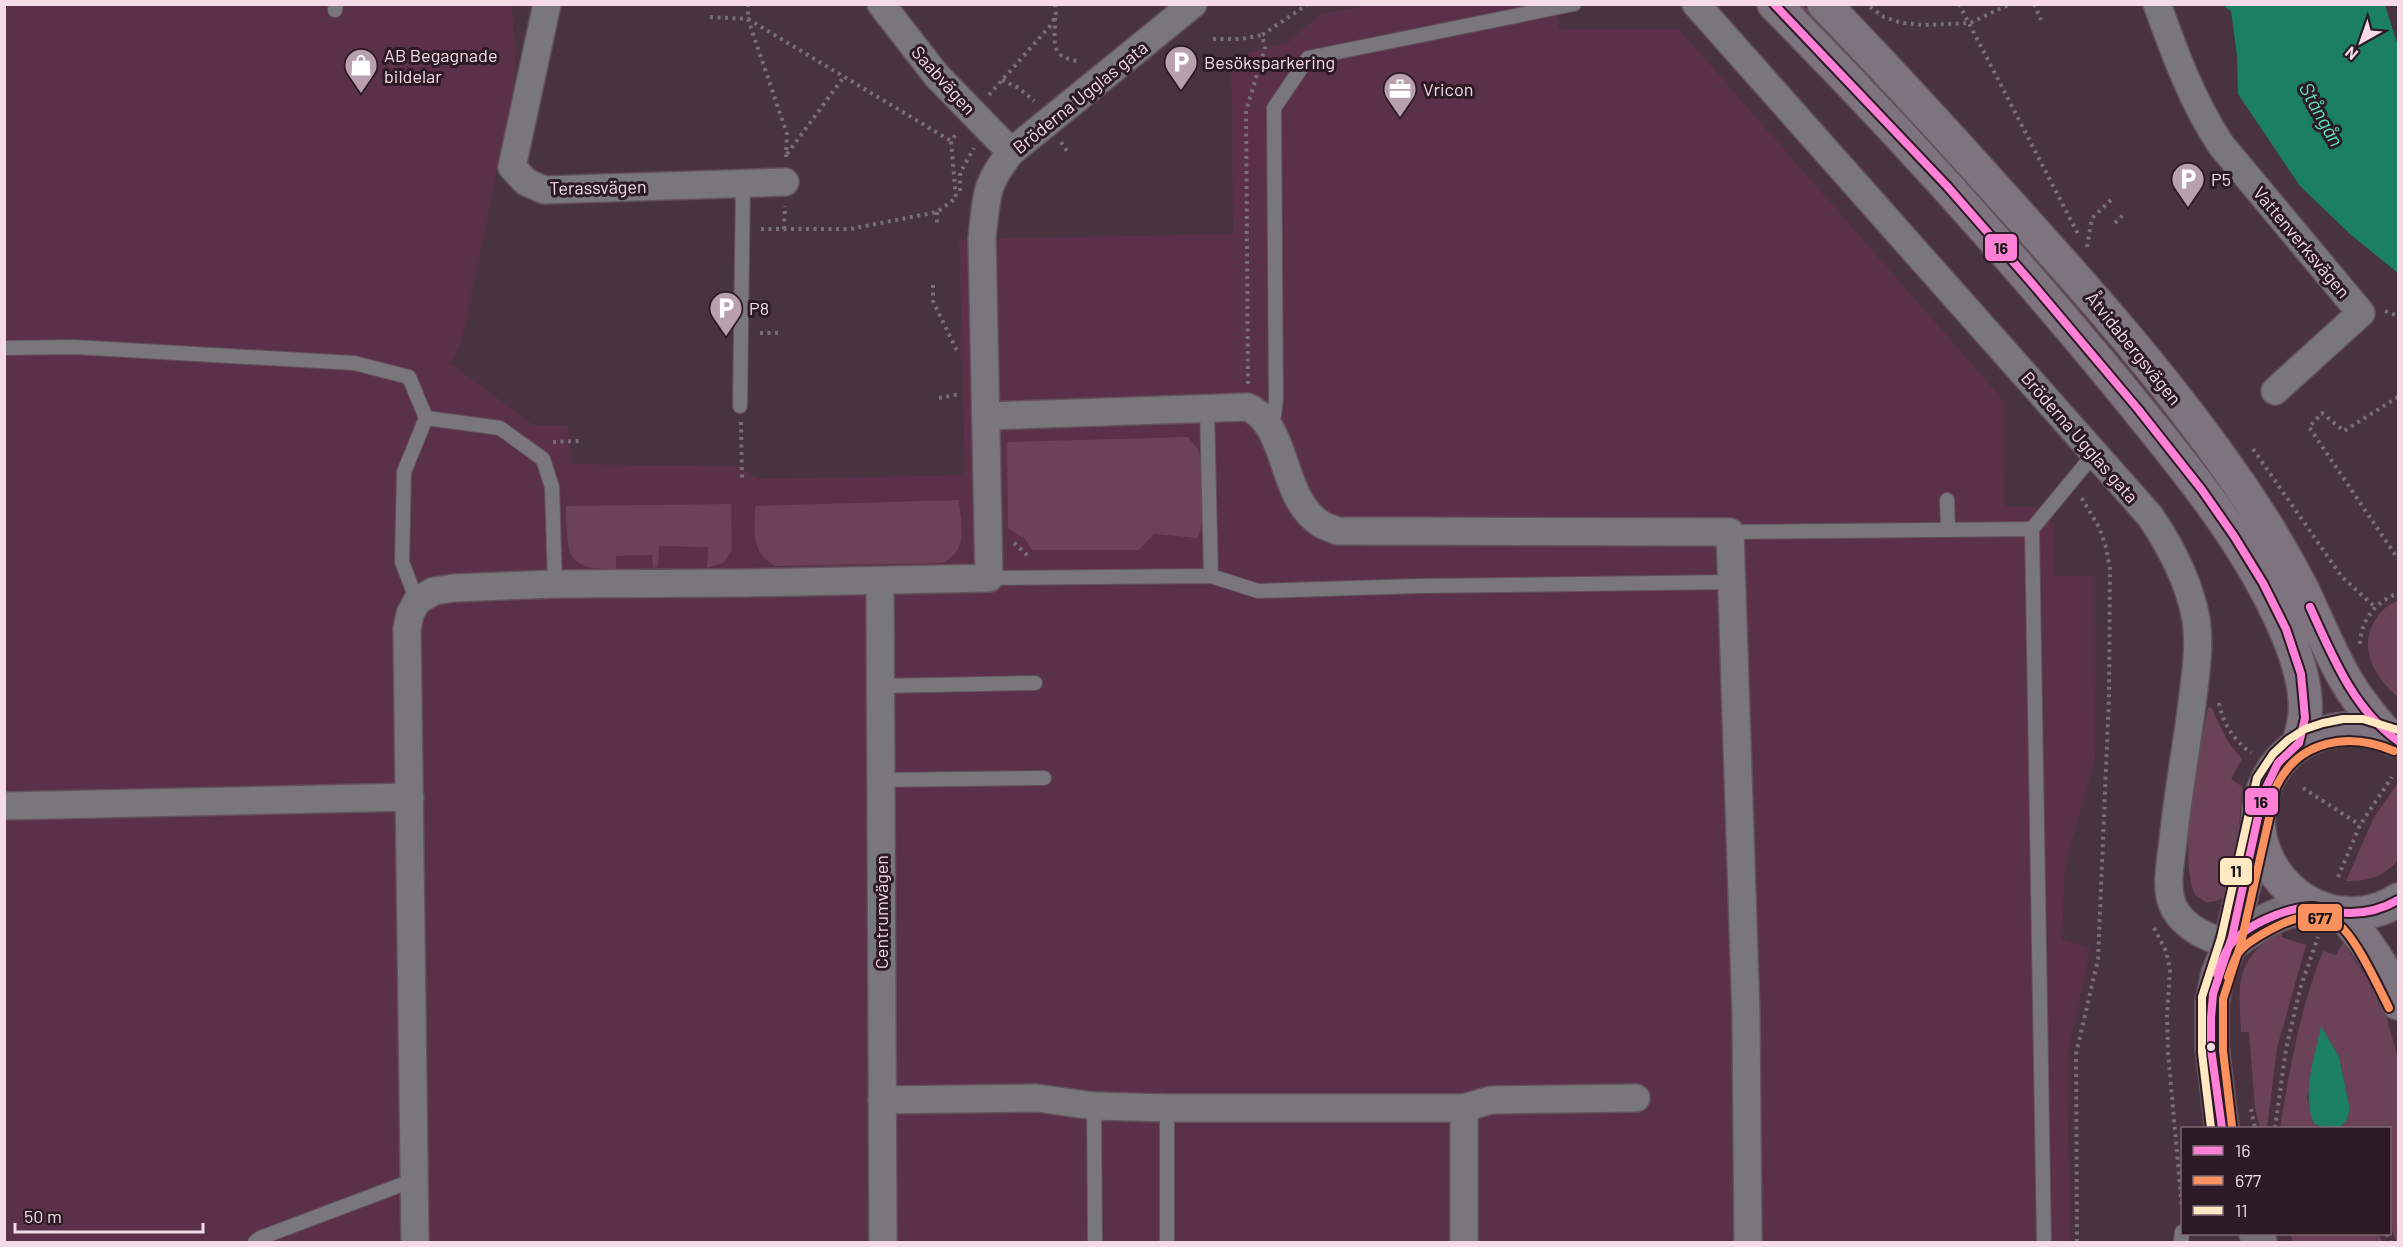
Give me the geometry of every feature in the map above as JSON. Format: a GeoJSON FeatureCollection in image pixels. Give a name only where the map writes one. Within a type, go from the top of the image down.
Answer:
{"type":"FeatureCollection","features":[{"type":"Feature","properties":{"kind":"main road","name":"Åtvidabergsvägen"},"geometry":{"type":"LineString","coordinates":[[1774,4],[1891,124],[1987,230],[2072,329],[2199,487],[2264,586],[2292,646],[2305,702],[2305,717],[2299,744]]}},
{"type":"Feature","properties":{"kind":"main road","name":"Åtvidabergsvägen"},"geometry":{"type":"LineString","coordinates":[[1824,4],[1920,105],[2037,234],[2171,391],[2223,462],[2268,531],[2302,589],[2342,674],[2359,702],[2393,738]]}},
{"type":"Feature","properties":{"kind":"main road"},"geometry":{"type":"LineString","coordinates":[[2222,1127],[2212,1047],[2212,1003],[2217,973],[2230,945],[2258,824],[2260,801],[2268,778],[2282,759],[2299,744],[2315,735],[2351,728],[2369,730],[2393,738]]}},
{"type":"Feature","properties":{"kind":"main road"},"geometry":{"type":"LineString","coordinates":[[2258,824],[2265,855],[2282,882],[2326,917],[2362,937],[2379,963],[2398,1003]]}},
{"type":"Feature","properties":{"kind":"main road"},"geometry":{"type":"LineString","coordinates":[[2230,945],[2255,926],[2295,908],[2326,917],[2376,910],[2398,900]]}},
{"type":"Feature","properties":{"kind":"street","name":"Terassvägen"},"geometry":{"type":"LineString","coordinates":[[547,4],[512,167],[526,182],[544,190],[786,182]]}},
{"type":"Feature","properties":{"kind":"street","name":"Saabvägen"},"geometry":{"type":"LineString","coordinates":[[881,4],[938,76],[1011,152]]}},
{"type":"Feature","properties":{"kind":"street","name":"Bröderna Ugglas gata"},"geometry":{"type":"LineString","coordinates":[[989,578],[982,238],[987,189],[992,177],[1011,152],[1193,4]]}},
{"type":"Feature","properties":{"kind":"street","name":"Bröderna Ugglas gata"},"geometry":{"type":"LineString","coordinates":[[1696,4],[2150,516],[2170,546],[2185,582],[2196,619],[2198,655],[2176,805],[2170,894],[2174,908],[2189,926],[2206,937],[2230,945]]}},
{"type":"Feature","properties":{"kind":"street","name":"Vattenverksvägen"},"geometry":{"type":"LineString","coordinates":[[2157,4],[2187,85],[2221,145],[2361,313],[2275,391]]}},
{"type":"Feature","properties":{"kind":"street"},"geometry":{"type":"LineString","coordinates":[[986,416],[1248,407],[1257,412],[1269,426],[1295,493],[1305,509],[1321,524],[1338,531],[1730,532],[1746,1015],[1748,1242]]}},
{"type":"Feature","properties":{"kind":"street"},"geometry":{"type":"LineString","coordinates":[[415,1242],[407,629],[410,614],[417,601],[434,591],[454,588],[555,584],[989,578]]}},
{"type":"Feature","properties":{"kind":"street","name":"Centrumvägen"},"geometry":{"type":"LineString","coordinates":[[880,581],[883,1242]]}},
{"type":"Feature","properties":{"kind":"street"},"geometry":{"type":"LineString","coordinates":[[4,806],[410,797]]}},
{"type":"Feature","properties":{"kind":"street"},"geometry":{"type":"LineString","coordinates":[[882,1100],[1037,1098],[1094,1106],[1167,1108],[1464,1108],[1491,1100],[1636,1098]]}},
{"type":"Feature","properties":{"kind":"street"},"geometry":{"type":"LineString","coordinates":[[1464,1108],[1464,1242]]}},
{"type":"Feature","properties":{"kind":"lane"},"geometry":{"type":"LineString","coordinates":[[1269,426],[1274,415],[1276,400],[1274,108],[1308,58],[1574,4]]}},
{"type":"Feature","properties":{"kind":"lane"},"geometry":{"type":"LineString","coordinates":[[740,406],[743,183]]}},
{"type":"Feature","properties":{"kind":"lane"},"geometry":{"type":"LineString","coordinates":[[4,348],[74,347],[354,363],[409,377],[426,418],[404,472],[402,562],[417,601]]}},
{"type":"Feature","properties":{"kind":"lane"},"geometry":{"type":"LineString","coordinates":[[1207,409],[1211,576]]}},
{"type":"Feature","properties":{"kind":"lane"},"geometry":{"type":"LineString","coordinates":[[426,418],[500,428],[543,459],[552,488],[555,584]]}},
{"type":"Feature","properties":{"kind":"lane"},"geometry":{"type":"LineString","coordinates":[[2044,1242],[2032,529],[2094,454]]}},
{"type":"Feature","properties":{"kind":"lane"},"geometry":{"type":"LineString","coordinates":[[1947,500],[1948,530]]}},
{"type":"Feature","properties":{"kind":"lane"},"geometry":{"type":"LineString","coordinates":[[1730,532],[2032,529]]}},
{"type":"Feature","properties":{"kind":"lane"},"geometry":{"type":"LineString","coordinates":[[989,578],[1211,576],[1258,591],[1419,586],[1732,582]]}},
{"type":"Feature","properties":{"kind":"lane"},"geometry":{"type":"LineString","coordinates":[[880,686],[1035,683]]}},
{"type":"Feature","properties":{"kind":"lane"},"geometry":{"type":"LineString","coordinates":[[881,780],[1044,778]]}},
{"type":"Feature","properties":{"kind":"lane"},"geometry":{"type":"LineString","coordinates":[[1094,1106],[1095,1242]]}},
{"type":"Feature","properties":{"kind":"lane"},"geometry":{"type":"LineString","coordinates":[[1167,1108],[1167,1242]]}},
{"type":"Feature","properties":{"kind":"lane"},"geometry":{"type":"LineString","coordinates":[[255,1242],[260,1238],[414,1180]]}},
{"type":"Feature","properties":{"kind":"path"},"geometry":{"type":"LineString","coordinates":[[748,4],[748,20],[787,134],[784,229]]}},
{"type":"Feature","properties":{"kind":"path"},"geometry":{"type":"LineString","coordinates":[[1055,4],[1054,43],[1060,56],[1065,60],[1078,61]]}},
{"type":"Feature","properties":{"kind":"path"},"geometry":{"type":"LineString","coordinates":[[1868,4],[1884,17],[1902,23],[1925,25],[1970,23],[2010,4]]}},
{"type":"Feature","properties":{"kind":"path"},"geometry":{"type":"LineString","coordinates":[[1959,4],[2068,219],[2086,248],[2092,218],[2112,199]]}},
{"type":"Feature","properties":{"kind":"path"},"geometry":{"type":"LineString","coordinates":[[2034,4],[2042,20]]}},
{"type":"Feature","properties":{"kind":"path"},"geometry":{"type":"LineString","coordinates":[[742,229],[850,230],[937,212],[956,198],[951,141],[973,112],[1050,26],[1056,16]]}},
{"type":"Feature","properties":{"kind":"path"},"geometry":{"type":"LineString","coordinates":[[710,17],[748,20],[951,141]]}},
{"type":"Feature","properties":{"kind":"path"},"geometry":{"type":"LineString","coordinates":[[1213,39],[1241,39],[1262,35]]}},
{"type":"Feature","properties":{"kind":"path"},"geometry":{"type":"LineString","coordinates":[[786,155],[843,78]]}},
{"type":"Feature","properties":{"kind":"path"},"geometry":{"type":"LineString","coordinates":[[937,212],[937,226]]}},
{"type":"Feature","properties":{"kind":"path"},"geometry":{"type":"LineString","coordinates":[[2115,223],[2124,214]]}},
{"type":"Feature","properties":{"kind":"path"},"geometry":{"type":"LineString","coordinates":[[933,285],[933,301],[960,357]]}},
{"type":"Feature","properties":{"kind":"path"},"geometry":{"type":"LineString","coordinates":[[961,385],[962,394]]}},
{"type":"Feature","properties":{"kind":"path"},"geometry":{"type":"LineString","coordinates":[[2398,397],[2344,431],[2322,412],[2309,427],[2398,558]]}},
{"type":"Feature","properties":{"kind":"path"},"geometry":{"type":"LineString","coordinates":[[740,406],[742,479]]}},
{"type":"Feature","properties":{"kind":"path"},"geometry":{"type":"LineString","coordinates":[[2250,446],[2265,464],[2342,577],[2375,607]]}},
{"type":"Feature","properties":{"kind":"path"},"geometry":{"type":"LineString","coordinates":[[2072,481],[2099,526],[2110,569],[2109,697],[2098,959],[2076,1054],[2077,1242]]}},
{"type":"Feature","properties":{"kind":"path"},"geometry":{"type":"LineString","coordinates":[[2360,648],[2362,628],[2375,607],[2398,593]]}},
{"type":"Feature","properties":{"kind":"path"},"geometry":{"type":"LineString","coordinates":[[2338,877],[2360,825],[2391,777]]}},
{"type":"Feature","properties":{"kind":"path"},"geometry":{"type":"LineString","coordinates":[[2302,788],[2360,825]]}},
{"type":"Feature","properties":{"kind":"path"},"geometry":{"type":"LineString","coordinates":[[2275,1127],[2288,1039],[2300,989],[2326,917]]}},
{"type":"Feature","properties":{"kind":"path"},"geometry":{"type":"LineString","coordinates":[[2251,1108],[2255,1127]]}},
{"type":"Feature","properties":{"kind":"shaded area"},"geometry":{"type":"Polygon","coordinates":[[[1378,4],[1556,4],[1559,29],[1679,29],[2003,400],[2004,507],[2035,507],[2054,524],[2053,576],[2094,576],[2095,758],[2065,865],[2062,939],[2090,948],[2067,1058],[2070,1242],[5,1242],[5,5],[512,5],[516,76],[461,344],[450,363],[533,425],[568,425],[571,464],[737,466],[759,479],[965,475],[959,239],[1233,234],[1231,65],[1250,52],[1287,43],[1321,14],[1378,4]]]}},
{"type":"Feature","properties":{"kind":"shaded area"},"geometry":{"type":"Polygon","coordinates":[[[1794,5],[1803,5],[1919,124],[1914,129],[1794,5]]]}},
{"type":"Feature","properties":{"kind":"shaded area"},"geometry":{"type":"Polygon","coordinates":[[[1188,437],[1198,449],[1203,465],[1204,518],[1198,538],[1154,534],[1139,550],[1032,550],[1025,539],[1008,528],[1007,442],[1188,437]]]}},
{"type":"Feature","properties":{"kind":"shaded area"},"geometry":{"type":"Polygon","coordinates":[[[959,500],[962,528],[960,545],[951,558],[942,563],[775,566],[761,554],[756,540],[755,506],[959,500]]]}},
{"type":"Feature","properties":{"kind":"shaded area"},"geometry":{"type":"Polygon","coordinates":[[[731,504],[732,550],[723,563],[707,568],[708,547],[659,546],[658,567],[653,568],[652,555],[616,556],[616,569],[586,566],[577,562],[568,546],[566,506],[731,504]]]}},
{"type":"Feature","properties":{"kind":"shaded area"},"geometry":{"type":"Polygon","coordinates":[[[2398,601],[2398,697],[2383,681],[2372,663],[2368,643],[2370,632],[2378,615],[2398,601]]]}},
{"type":"Feature","properties":{"kind":"shaded area"},"geometry":{"type":"Polygon","coordinates":[[[2211,707],[2227,740],[2242,759],[2231,779],[2243,787],[2235,861],[2229,888],[2220,899],[2206,902],[2195,895],[2190,877],[2188,855],[2195,776],[2208,708],[2211,707]]]}},
{"type":"Feature","properties":{"kind":"shaded area"},"geometry":{"type":"Polygon","coordinates":[[[2398,783],[2398,860],[2393,866],[2375,877],[2346,881],[2374,817],[2398,783]]]}},
{"type":"Feature","properties":{"kind":"shaded area"},"geometry":{"type":"Polygon","coordinates":[[[2286,925],[2281,937],[2306,945],[2277,1048],[2267,1127],[2260,1127],[2255,1108],[2249,1032],[2241,1032],[2240,996],[2241,982],[2249,959],[2286,925]]]}},
{"type":"Feature","properties":{"kind":"shaded area"},"geometry":{"type":"Polygon","coordinates":[[[2343,943],[2368,979],[2386,1015],[2398,1059],[2398,1242],[2391,1228],[2391,1127],[2341,1127],[2350,1110],[2339,1057],[2321,1027],[2307,1098],[2314,1124],[2322,1127],[2280,1127],[2297,1038],[2315,973],[2323,951],[2336,955],[2343,943]]]}},
{"type":"Feature","properties":{"kind":"shaded area"},"geometry":{"type":"Polygon","coordinates":[[[2290,1235],[2379,1235],[2382,1242],[2293,1242],[2290,1235]]]}},
{"type":"Feature","properties":{"kind":"water","name":"Stångån"},"geometry":{"type":"Polygon","coordinates":[[[2223,5],[2385,5],[2398,46],[2398,273],[2350,234],[2300,186],[2238,94],[2237,56],[2231,11],[2223,5]]]}},
{"type":"Feature","properties":{"kind":"water"},"geometry":{"type":"Polygon","coordinates":[[[2321,1026],[2339,1057],[2350,1110],[2341,1127],[2322,1127],[2314,1124],[2309,1100],[2310,1075],[2321,1026]]]}},
{"type":"Feature","properties":{"kind":"transit line","name":"16"},"geometry":{"type":"LineString","coordinates":[[1774,4],[1947,186],[2138,409],[2202,490],[2234,536],[2263,583],[2286,629],[2301,674],[2305,718],[2299,743],[2278,763],[2263,794],[2232,937],[2213,994],[2211,1049],[2222,1127]]}},
{"type":"Feature","properties":{"kind":"transit line","name":"16"},"geometry":{"type":"LineString","coordinates":[[2310,607],[2345,680],[2356,697],[2382,728],[2398,741]]}},
{"type":"Feature","properties":{"kind":"transit line","name":"11"},"geometry":{"type":"LineString","coordinates":[[2211,1127],[2202,1053],[2202,997],[2221,938],[2257,778],[2273,754],[2305,729],[2343,719],[2363,719],[2398,730]]}},
{"type":"Feature","properties":{"kind":"transit line","name":"677"},"geometry":{"type":"LineString","coordinates":[[2232,1126],[2223,1051],[2223,999],[2241,943],[2276,787],[2298,758],[2327,744],[2343,741],[2360,742],[2394,751]]}},
{"type":"Feature","properties":{"kind":"transit line","name":"16"},"geometry":{"type":"LineString","coordinates":[[2217,974],[2226,951],[2235,940],[2254,925],[2278,914],[2313,907],[2344,913],[2360,912],[2383,907],[2398,900]]}},
{"type":"Feature","properties":{"kind":"transit line","name":"677"},"geometry":{"type":"LineString","coordinates":[[2228,977],[2239,952],[2258,937],[2292,920],[2307,917],[2322,918],[2335,922],[2350,936],[2389,1008]]}},
{"type":"Feature","properties":{"kind":"place","name":"Besöksparkering"},"geometry":{"type":"Point","coordinates":[1181,91]}},
{"type":"Feature","properties":{"kind":"place","name":"AB Begagnade bildelar"},"geometry":{"type":"Point","coordinates":[361,94]}},
{"type":"Feature","properties":{"kind":"place","name":"Vricon"},"geometry":{"type":"Point","coordinates":[1400,118]}},
{"type":"Feature","properties":{"kind":"place","name":"P5"},"geometry":{"type":"Point","coordinates":[2188,208]}},
{"type":"Feature","properties":{"kind":"place","name":"P8"},"geometry":{"type":"Point","coordinates":[726,337]}}]}
